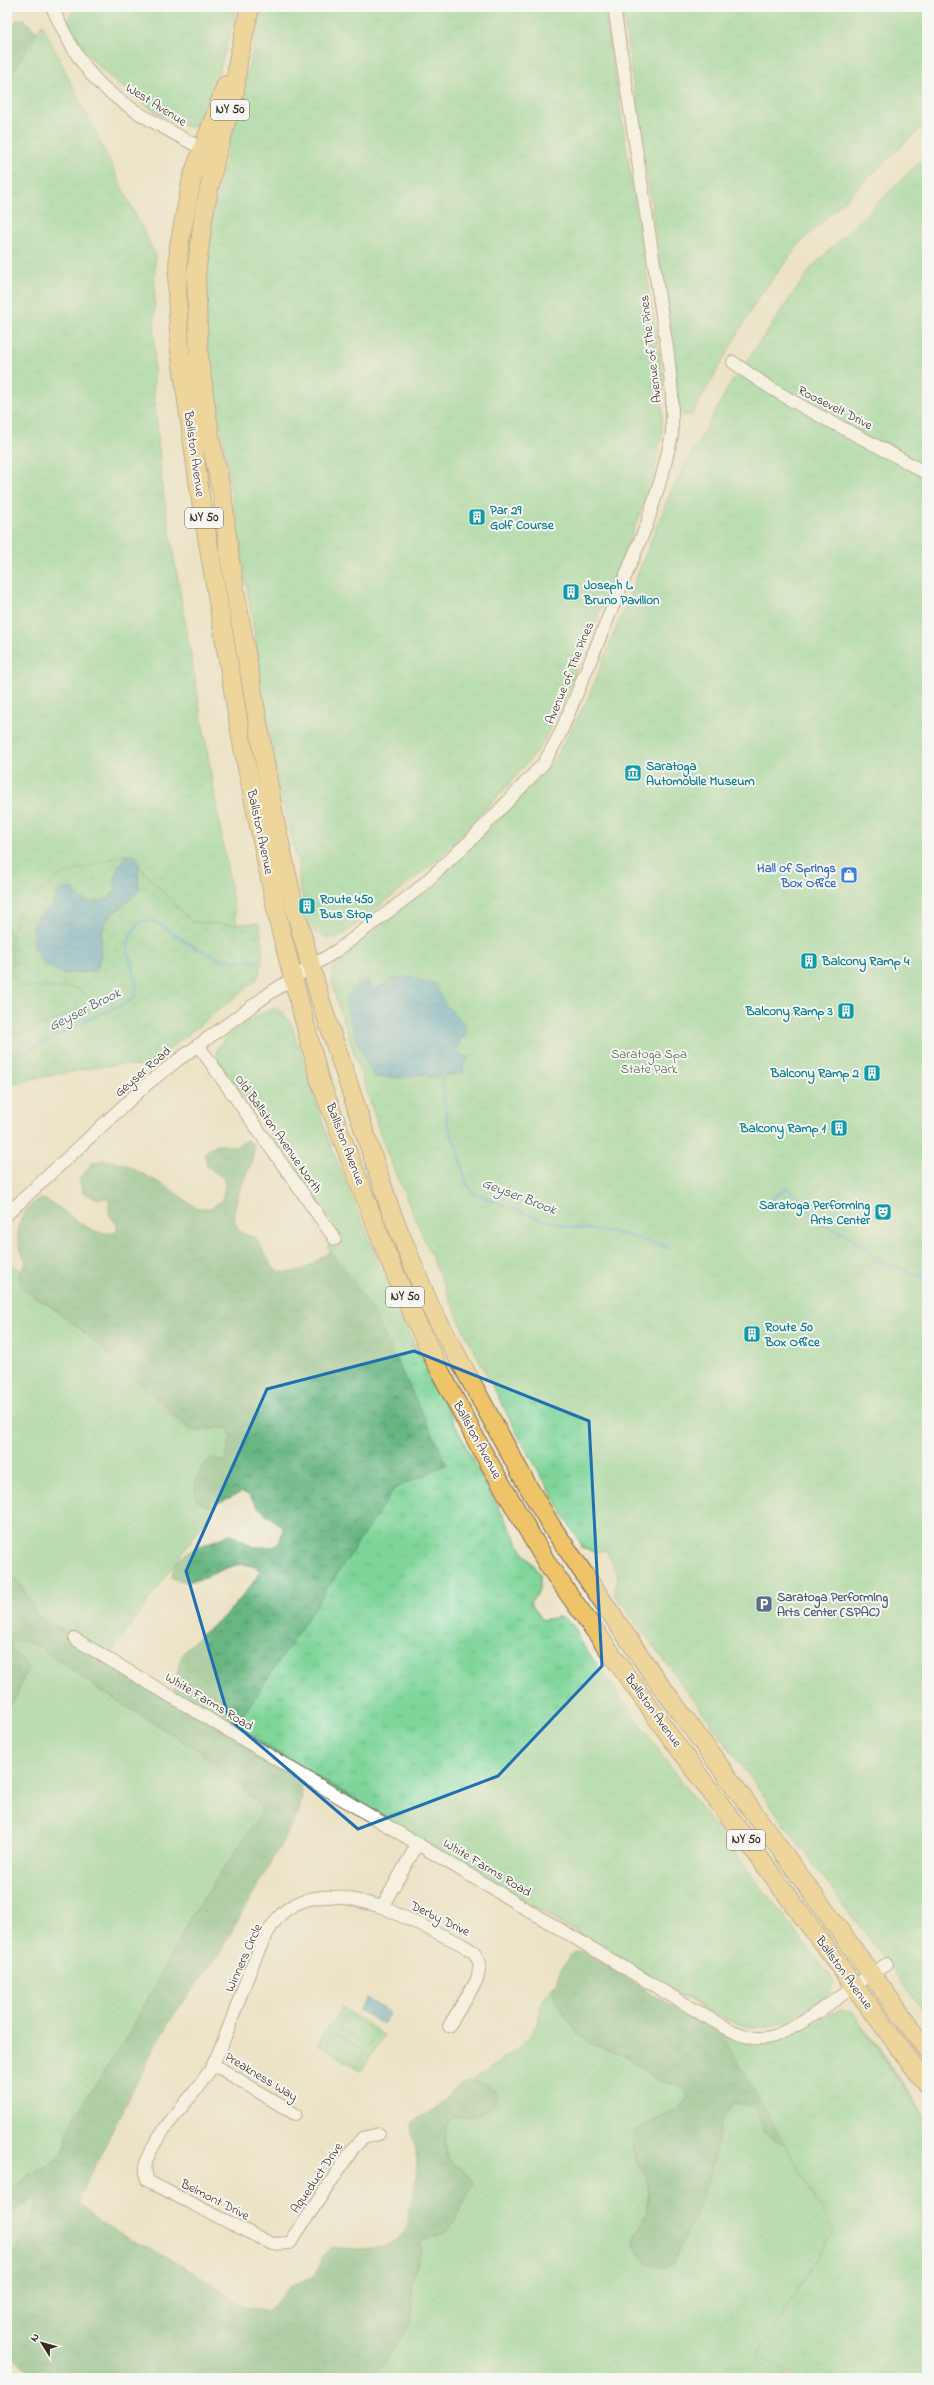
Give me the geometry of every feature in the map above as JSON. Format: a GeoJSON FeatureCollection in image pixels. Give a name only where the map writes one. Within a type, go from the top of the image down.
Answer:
{"type":"FeatureCollection","features":[{"type":"Feature","properties":{"kind":"highway","name":"Ballston Avenue"},"geometry":{"type":"LineString","coordinates":[[250,7],[238,62],[224,89],[209,153],[204,212],[196,274],[199,358],[211,443],[222,493],[230,561],[275,821],[294,906],[311,967],[392,1214],[430,1306],[488,1415],[552,1527],[653,1675],[879,1968],[927,2050]]}},
{"type":"Feature","properties":{"kind":"highway","name":"Ballston Avenue"},"geometry":{"type":"LineString","coordinates":[[209,153],[192,178],[179,246],[177,292],[180,350],[201,501],[243,748],[280,928],[320,1081],[386,1252],[438,1366],[481,1449],[548,1565],[672,1739],[927,2085]]}},
{"type":"Feature","properties":{"kind":"street","name":"West Avenue"},"geometry":{"type":"LineString","coordinates":[[52,7],[79,58],[98,81],[120,101],[209,153]]}},
{"type":"Feature","properties":{"kind":"street","name":"Avenue of The Pines"},"geometry":{"type":"LineString","coordinates":[[311,967],[339,949],[417,890],[472,839],[544,763],[560,734],[589,660],[647,524],[661,480],[672,435],[672,395],[664,323],[614,7]]}},
{"type":"Feature","properties":{"kind":"street","name":"Roosevelt Drive"},"geometry":{"type":"LineString","coordinates":[[733,362],[799,406],[896,455],[927,474]]}},
{"type":"Feature","properties":{"kind":"street","name":"Geyser Road"},"geometry":{"type":"LineString","coordinates":[[7,1214],[148,1084],[198,1045],[311,967]]}},
{"type":"Feature","properties":{"kind":"street","name":"Old Ballston Avenue North"},"geometry":{"type":"LineString","coordinates":[[198,1045],[335,1239]]}},
{"type":"Feature","properties":{"kind":"street","name":"White Farms Road"},"geometry":{"type":"LineString","coordinates":[[75,1639],[705,2016],[741,2035],[765,2038],[795,2026],[852,1985],[879,1968]]}},
{"type":"Feature","properties":{"kind":"street"},"geometry":{"type":"LineString","coordinates":[[382,1907],[418,1843]]}},
{"type":"Feature","properties":{"kind":"street","name":"Winners Circle"},"geometry":{"type":"LineString","coordinates":[[145,2168],[146,2160],[169,2124],[213,2064],[223,2046],[266,1938],[279,1917],[287,1909],[313,1898],[327,1895],[342,1896],[382,1907]]}},
{"type":"Feature","properties":{"kind":"street","name":"Derby Drive"},"geometry":{"type":"LineString","coordinates":[[382,1907],[459,1943],[474,1952],[480,1964],[478,1980],[449,2026]]}},
{"type":"Feature","properties":{"kind":"street","name":"Preakness Way"},"geometry":{"type":"LineString","coordinates":[[213,2064],[295,2114]]}},
{"type":"Feature","properties":{"kind":"street","name":"Aqueduct Drive"},"geometry":{"type":"LineString","coordinates":[[283,2245],[290,2243],[354,2147],[363,2138],[379,2134]]}},
{"type":"Feature","properties":{"kind":"street","name":"Belmont Drive"},"geometry":{"type":"LineString","coordinates":[[145,2168],[147,2180],[153,2184],[272,2244],[283,2245]]}},
{"type":"Feature","properties":{"kind":"highlighted area"},"geometry":{"type":"Polygon","coordinates":[[[414,1351],[589,1421],[602,1666],[498,1776],[358,1829],[229,1719],[186,1571],[267,1389],[414,1351]]]}},
{"type":"Feature","properties":{"kind":"green space"},"geometry":{"type":"Polygon","coordinates":[[[75,7],[238,7],[205,120],[199,125],[192,127],[166,118],[134,96],[105,72],[85,51],[68,21],[75,7]]]}},
{"type":"Feature","properties":{"kind":"green space"},"geometry":{"type":"Polygon","coordinates":[[[263,7],[604,7],[663,379],[662,433],[652,484],[565,697],[542,745],[505,789],[436,861],[338,938],[328,938],[315,932],[309,925],[299,884],[299,867],[280,793],[265,713],[256,644],[207,344],[205,281],[212,216],[263,7]]]}},
{"type":"Feature","properties":{"kind":"green space"},"geometry":{"type":"Polygon","coordinates":[[[622,7],[927,7],[927,122],[802,241],[758,298],[692,415],[683,415],[679,412],[670,331],[622,7]]]}},
{"type":"Feature","properties":{"kind":"green space"},"geometry":{"type":"Polygon","coordinates":[[[24,19],[39,34],[7,155],[6,84],[9,46],[12,30],[17,20],[24,19]]]}},
{"type":"Feature","properties":{"kind":"green space"},"geometry":{"type":"Polygon","coordinates":[[[42,24],[155,254],[154,390],[162,486],[237,925],[192,922],[127,854],[58,876],[20,912],[11,935],[13,978],[22,987],[78,988],[94,1003],[18,1035],[7,1031],[7,83],[42,24]]]}},
{"type":"Feature","properties":{"kind":"green space","name":"Saratoga Spa State Park"},"geometry":{"type":"Polygon","coordinates":[[[927,155],[927,2015],[848,1911],[654,1646],[614,1594],[618,1575],[606,1550],[595,1552],[583,1548],[520,1439],[461,1325],[386,1151],[335,995],[332,978],[336,962],[446,871],[512,806],[552,763],[587,701],[671,491],[731,383],[812,267],[927,155]]]}},
{"type":"Feature","properties":{"kind":"green space"},"geometry":{"type":"Polygon","coordinates":[[[7,806],[105,834],[231,924],[259,923],[262,939],[262,958],[257,980],[147,1067],[125,1064],[96,1067],[9,1084],[7,1078],[12,1066],[7,1062],[7,806]],[[139,861],[115,877],[116,890],[107,900],[87,902],[84,901],[73,889],[60,890],[51,907],[36,919],[33,925],[34,946],[101,951],[103,928],[112,915],[132,898],[139,889],[139,861]]]}},
{"type":"Feature","properties":{"kind":"green space"},"geometry":{"type":"Polygon","coordinates":[[[274,1008],[283,1012],[292,1026],[328,1138],[401,1317],[474,1462],[520,1547],[540,1574],[540,1588],[536,1596],[530,1601],[542,1620],[559,1617],[573,1626],[579,1640],[716,1829],[834,1981],[830,1992],[823,2001],[801,2016],[775,2025],[751,2027],[738,2024],[716,2015],[235,1727],[394,1489],[447,1464],[368,1302],[327,1246],[340,1234],[218,1061],[216,1052],[226,1037],[257,1016],[274,1008]]]}},
{"type":"Feature","properties":{"kind":"green space"},"geometry":{"type":"Polygon","coordinates":[[[247,1140],[253,1144],[253,1156],[236,1204],[234,1216],[236,1226],[243,1233],[255,1237],[274,1269],[282,1272],[289,1272],[303,1269],[329,1252],[336,1254],[360,1288],[454,1452],[442,1477],[785,2021],[763,2026],[747,2025],[727,2020],[700,2008],[553,1918],[375,1815],[301,1777],[302,1799],[299,1812],[218,1956],[173,2016],[154,2048],[79,2197],[80,2204],[100,2221],[135,2242],[148,2247],[211,2282],[240,2304],[266,2312],[290,2287],[316,2275],[323,2256],[332,2247],[364,2249],[375,2248],[395,2241],[403,2234],[408,2224],[407,2212],[413,2198],[417,2164],[417,2155],[412,2130],[413,2123],[418,2118],[430,2112],[460,2084],[475,2081],[484,2084],[495,2091],[493,2105],[481,2112],[452,2118],[447,2128],[444,2140],[445,2151],[450,2161],[465,2173],[474,2183],[447,2231],[445,2233],[428,2237],[419,2243],[421,2248],[410,2286],[413,2307],[411,2322],[384,2363],[371,2378],[38,2378],[7,2353],[7,2264],[23,2240],[39,2198],[33,2197],[7,2215],[7,2193],[24,2178],[49,2165],[64,2152],[69,2132],[77,2112],[127,2038],[193,1914],[262,1812],[260,1805],[197,1749],[101,1691],[40,1647],[28,1641],[13,1641],[10,1647],[28,1667],[17,1695],[7,1711],[7,1578],[17,1579],[37,1615],[67,1632],[127,1678],[168,1697],[175,1687],[179,1663],[184,1652],[197,1638],[232,1608],[261,1571],[250,1565],[240,1565],[228,1567],[206,1577],[183,1581],[172,1578],[174,1568],[178,1561],[185,1554],[194,1549],[230,1534],[254,1547],[274,1547],[280,1542],[283,1528],[257,1506],[249,1495],[242,1492],[209,1507],[197,1500],[195,1488],[196,1482],[203,1466],[212,1458],[225,1462],[231,1436],[229,1429],[219,1427],[194,1431],[188,1429],[99,1344],[53,1308],[22,1288],[19,1275],[26,1263],[20,1248],[18,1233],[19,1226],[27,1209],[32,1204],[42,1199],[51,1203],[78,1222],[97,1231],[107,1233],[117,1232],[117,1225],[109,1214],[109,1199],[95,1198],[82,1192],[79,1179],[92,1163],[104,1160],[125,1164],[169,1188],[197,1208],[211,1208],[222,1200],[225,1185],[223,1178],[207,1166],[204,1153],[214,1146],[226,1145],[235,1147],[247,1140]]]}},
{"type":"Feature","properties":{"kind":"green space"},"geometry":{"type":"Polygon","coordinates":[[[7,1259],[21,1272],[19,1275],[27,1293],[53,1308],[99,1344],[152,1393],[162,1408],[184,1422],[209,1431],[215,1427],[229,1429],[231,1436],[225,1463],[195,1493],[198,1500],[205,1506],[216,1506],[106,1660],[57,1630],[39,1617],[30,1606],[24,1590],[19,1582],[7,1578],[7,1259]]]}},
{"type":"Feature","properties":{"kind":"green space"},"geometry":{"type":"Polygon","coordinates":[[[20,1640],[40,1647],[101,1691],[197,1749],[260,1805],[262,1812],[193,1914],[127,2038],[77,2112],[69,2132],[64,2152],[49,2165],[35,2170],[7,2193],[7,1711],[17,1695],[25,1661],[14,1654],[10,1647],[13,1641],[20,1640]]]}},
{"type":"Feature","properties":{"kind":"green space"},"geometry":{"type":"Polygon","coordinates":[[[576,1951],[583,1951],[698,2022],[734,2039],[755,2046],[853,2016],[872,2037],[925,2117],[923,2124],[789,2146],[766,2134],[762,2128],[758,2112],[753,2106],[733,2103],[721,2121],[709,2179],[674,2263],[666,2267],[659,2268],[653,2266],[642,2259],[635,2246],[633,2238],[645,2215],[649,2188],[647,2180],[634,2152],[632,2145],[633,2138],[636,2130],[675,2110],[689,2097],[686,2091],[681,2087],[660,2081],[621,2054],[594,2045],[577,2033],[554,1998],[553,1991],[560,1971],[571,1955],[576,1951]]]}},
{"type":"Feature","properties":{"kind":"green space"},"geometry":{"type":"Polygon","coordinates":[[[555,1984],[553,1991],[577,2033],[608,2051],[621,2054],[660,2081],[681,2087],[686,2091],[689,2097],[675,2110],[636,2130],[632,2149],[649,2189],[645,2215],[633,2239],[634,2246],[674,2263],[717,2146],[721,2121],[733,2103],[756,2109],[760,2116],[764,2132],[923,2124],[925,2117],[927,2119],[927,2137],[782,2371],[792,2378],[371,2378],[408,2329],[413,2307],[410,2286],[421,2248],[419,2243],[424,2238],[445,2233],[465,2202],[470,2177],[450,2160],[445,2151],[445,2133],[449,2122],[452,2118],[474,2115],[477,2082],[471,2082],[505,2058],[520,2046],[527,2038],[537,2023],[543,2000],[548,1991],[555,1984]]]}},
{"type":"Feature","properties":{"kind":"green space"},"geometry":{"type":"Polygon","coordinates":[[[342,2007],[384,2035],[361,2071],[318,2044],[342,2007]]]}},
{"type":"Feature","properties":{"kind":"green space"},"geometry":{"type":"Polygon","coordinates":[[[840,2010],[852,2012],[927,2121],[927,2378],[797,2378],[758,2354],[834,2231],[722,2034],[753,2046],[768,2043],[840,2010]]]}},
{"type":"Feature","properties":{"kind":"green space"},"geometry":{"type":"Polygon","coordinates":[[[346,2014],[377,2033],[368,2047],[338,2028],[346,2014]]]}},
{"type":"Feature","properties":{"kind":"green space"},"geometry":{"type":"Polygon","coordinates":[[[335,2033],[365,2052],[357,2066],[326,2046],[335,2033]]]}},
{"type":"Feature","properties":{"kind":"green space"},"geometry":{"type":"Polygon","coordinates":[[[36,2196],[40,2202],[23,2240],[7,2264],[7,2215],[36,2196]]]}},
{"type":"Feature","properties":{"kind":"water"},"geometry":{"type":"Polygon","coordinates":[[[128,855],[135,856],[139,861],[139,889],[110,916],[104,924],[101,934],[101,950],[96,971],[63,974],[44,965],[34,946],[33,925],[36,919],[51,907],[60,890],[73,889],[84,901],[87,902],[107,900],[116,890],[115,879],[118,867],[128,855]]]}},
{"type":"Feature","properties":{"kind":"water"},"geometry":{"type":"Polygon","coordinates":[[[412,977],[423,982],[434,983],[445,1004],[466,1026],[466,1036],[461,1039],[456,1050],[461,1055],[470,1057],[463,1066],[463,1073],[428,1078],[427,1073],[400,1078],[374,1077],[369,1068],[350,1021],[345,1001],[359,982],[368,979],[371,988],[375,989],[392,979],[412,977]]]}},
{"type":"Feature","properties":{"kind":"water"},"geometry":{"type":"Polygon","coordinates":[[[366,1998],[390,2013],[383,2024],[358,2010],[366,1998]]]}},
{"type":"Feature","properties":{"kind":"waterway","name":"Geyser Brook"},"geometry":{"type":"LineString","coordinates":[[7,1052],[15,1054],[28,1051],[82,1022],[120,1006],[134,998],[137,985],[127,949],[131,934],[139,923],[147,920],[158,923],[194,947],[222,960],[259,961]]}},
{"type":"Feature","properties":{"kind":"waterway","name":"Geyser Brook"},"geometry":{"type":"LineString","coordinates":[[441,1073],[447,1123],[460,1156],[466,1184],[474,1193],[537,1218],[569,1227],[613,1232],[668,1247]]}},
{"type":"Feature","properties":{"kind":"waterway","name":"Geyser Brook"},"geometry":{"type":"LineString","coordinates":[[761,1206],[786,1188],[796,1195],[818,1221],[847,1235],[883,1263],[927,1278]]}},
{"type":"Feature","properties":{"kind":"railway"},"geometry":{"type":"LineString","coordinates":[[7,2375],[11,2378]]}},
{"type":"Feature","properties":{"kind":"place","name":"Par 29 Golf Course"},"geometry":{"type":"Point","coordinates":[477,517]}},
{"type":"Feature","properties":{"kind":"place","name":"Joseph L. Bruno Pavilion"},"geometry":{"type":"Point","coordinates":[571,592]}},
{"type":"Feature","properties":{"kind":"place","name":"Saratoga Automobile Museum"},"geometry":{"type":"Point","coordinates":[633,773]}},
{"type":"Feature","properties":{"kind":"place","name":"Hall of Springs Box Office"},"geometry":{"type":"Point","coordinates":[849,875]}},
{"type":"Feature","properties":{"kind":"place","name":"Route 450 Bus Stop"},"geometry":{"type":"Point","coordinates":[307,906]}},
{"type":"Feature","properties":{"kind":"place","name":"Balcony Ramp 4"},"geometry":{"type":"Point","coordinates":[809,961]}},
{"type":"Feature","properties":{"kind":"place","name":"Balcony Ramp 3"},"geometry":{"type":"Point","coordinates":[846,1011]}},
{"type":"Feature","properties":{"kind":"place","name":"Balcony Ramp 2"},"geometry":{"type":"Point","coordinates":[872,1073]}},
{"type":"Feature","properties":{"kind":"place","name":"Balcony Ramp 1"},"geometry":{"type":"Point","coordinates":[839,1128]}},
{"type":"Feature","properties":{"kind":"place","name":"Saratoga Performing Arts Center"},"geometry":{"type":"Point","coordinates":[883,1212]}},
{"type":"Feature","properties":{"kind":"place","name":"Route 50 Box Office"},"geometry":{"type":"Point","coordinates":[752,1334]}},
{"type":"Feature","properties":{"kind":"place","name":"Saratoga Performing Arts Center (SPAC)"},"geometry":{"type":"Point","coordinates":[764,1604]}}]}
